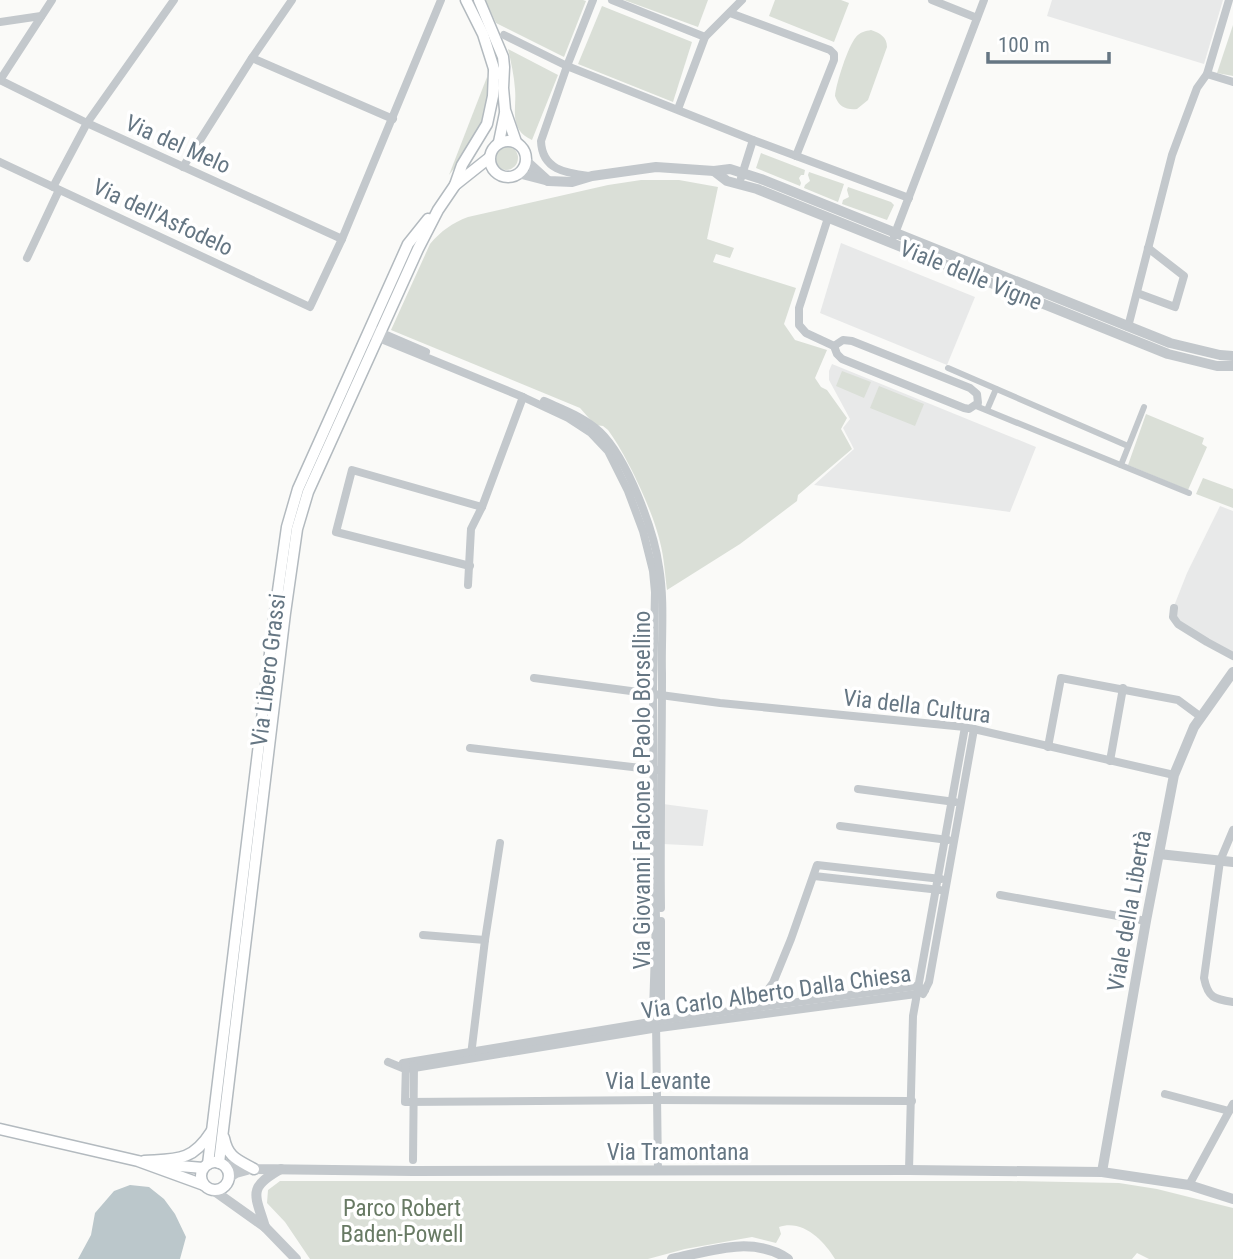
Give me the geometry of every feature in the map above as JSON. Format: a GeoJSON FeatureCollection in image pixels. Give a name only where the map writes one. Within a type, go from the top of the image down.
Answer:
{"type":"FeatureCollection","features":[{"type":"Feature","properties":{"kind":"main road"},"geometry":{"type":"LineString","coordinates":[[466,0],[483,34],[494,71],[503,88]]}},
{"type":"Feature","properties":{"kind":"main road"},"geometry":{"type":"LineString","coordinates":[[479,0],[503,57],[505,110],[516,142]]}},
{"type":"Feature","properties":{"kind":"main road"},"geometry":{"type":"LineString","coordinates":[[455,185],[462,165],[486,124],[494,96],[494,71]]}},
{"type":"Feature","properties":{"kind":"main road"},"geometry":{"type":"LineString","coordinates":[[499,142],[505,110]]}},
{"type":"Feature","properties":{"kind":"main road"},"geometry":{"type":"LineString","coordinates":[[455,185],[472,170],[489,158],[492,149],[499,142],[508,140],[523,148],[526,161],[518,173],[510,177],[493,170],[472,170]]}},
{"type":"Feature","properties":{"kind":"main road"},"geometry":{"type":"LineString","coordinates":[[489,158],[493,170]]}},
{"type":"Feature","properties":{"kind":"main road","name":"Via Libero Grassi"},"geometry":{"type":"LineString","coordinates":[[214,1165],[297,529],[308,492],[408,244],[438,210],[455,185]]}},
{"type":"Feature","properties":{"kind":"main road"},"geometry":{"type":"LineString","coordinates":[[0,1129],[138,1161],[209,1188],[221,1188],[228,1180],[226,1169],[214,1165],[138,1161]]}},
{"type":"Feature","properties":{"kind":"main road"},"geometry":{"type":"LineString","coordinates":[[138,1161],[180,1159],[218,1133],[234,1158],[254,1169]]}},
{"type":"Feature","properties":{"kind":"main road"},"geometry":{"type":"LineString","coordinates":[[209,1188],[201,1175],[214,1165]]}},
{"type":"Feature","properties":{"kind":"street"},"geometry":{"type":"LineString","coordinates":[[0,80],[51,0]]}},
{"type":"Feature","properties":{"kind":"street"},"geometry":{"type":"LineString","coordinates":[[27,258],[87,123],[174,0]]}},
{"type":"Feature","properties":{"kind":"street"},"geometry":{"type":"LineString","coordinates":[[183,167],[292,0]]}},
{"type":"Feature","properties":{"kind":"street"},"geometry":{"type":"LineString","coordinates":[[342,239],[440,0]]}},
{"type":"Feature","properties":{"kind":"street"},"geometry":{"type":"LineString","coordinates":[[592,176],[571,174],[557,169],[547,161],[541,150],[541,141],[593,0]]}},
{"type":"Feature","properties":{"kind":"street"},"geometry":{"type":"LineString","coordinates":[[612,0],[705,37]]}},
{"type":"Feature","properties":{"kind":"street"},"geometry":{"type":"LineString","coordinates":[[678,109],[705,37],[742,0]]}},
{"type":"Feature","properties":{"kind":"street"},"geometry":{"type":"LineString","coordinates":[[932,0],[977,18]]}},
{"type":"Feature","properties":{"kind":"street"},"geometry":{"type":"LineString","coordinates":[[894,238],[984,0]]}},
{"type":"Feature","properties":{"kind":"street"},"geometry":{"type":"LineString","coordinates":[[1128,327],[1172,155],[1197,88],[1207,74],[1229,0]]}},
{"type":"Feature","properties":{"kind":"street"},"geometry":{"type":"LineString","coordinates":[[730,13],[830,50],[834,54],[796,156]]}},
{"type":"Feature","properties":{"kind":"street"},"geometry":{"type":"LineString","coordinates":[[0,22],[41,16]]}},
{"type":"Feature","properties":{"kind":"street"},"geometry":{"type":"LineString","coordinates":[[504,35],[567,66],[909,198]]}},
{"type":"Feature","properties":{"kind":"street"},"geometry":{"type":"LineString","coordinates":[[252,58],[393,119]]}},
{"type":"Feature","properties":{"kind":"street"},"geometry":{"type":"LineString","coordinates":[[1207,74],[1233,82]]}},
{"type":"Feature","properties":{"kind":"street","name":"Via del Melo"},"geometry":{"type":"LineString","coordinates":[[0,80],[87,123],[342,239]]}},
{"type":"Feature","properties":{"kind":"street"},"geometry":{"type":"LineString","coordinates":[[740,178],[753,140]]}},
{"type":"Feature","properties":{"kind":"street"},"geometry":{"type":"LineString","coordinates":[[526,161],[549,181]]}},
{"type":"Feature","properties":{"kind":"street","name":"Via dell'Asfodelo"},"geometry":{"type":"LineString","coordinates":[[0,162],[310,307],[342,239]]}},
{"type":"Feature","properties":{"kind":"street","name":"Viale delle Vigne"},"geometry":{"type":"LineString","coordinates":[[518,173],[549,181],[572,182],[592,176],[656,167],[713,171],[727,181],[740,178],[761,179],[1168,354],[1217,366],[1233,366]]}},
{"type":"Feature","properties":{"kind":"street","name":"Viale delle Vigne"},"geometry":{"type":"LineString","coordinates":[[740,178],[757,189],[828,218],[894,238],[1170,343],[1233,356]]}},
{"type":"Feature","properties":{"kind":"street"},"geometry":{"type":"LineString","coordinates":[[828,218],[799,308],[799,325],[806,332],[834,346],[842,359],[964,408],[978,403],[977,394],[970,388],[852,341],[843,340],[834,346]]}},
{"type":"Feature","properties":{"kind":"street"},"geometry":{"type":"LineString","coordinates":[[1137,293],[1175,306],[1184,276],[1148,248]]}},
{"type":"Feature","properties":{"kind":"street","name":"Via Giovanni Falcone e Paolo Borsellino"},"geometry":{"type":"LineString","coordinates":[[374,333],[558,410],[591,433],[608,451],[645,526],[659,567],[661,595],[657,770],[662,999],[661,1014],[655,1025],[658,1171]]}},
{"type":"Feature","properties":{"kind":"street"},"geometry":{"type":"LineString","coordinates":[[948,368],[1128,446]]}},
{"type":"Feature","properties":{"kind":"street","name":"Via Giovanni Falcone e Paolo Borsellino"},"geometry":{"type":"LineString","coordinates":[[490,381],[558,410]]}},
{"type":"Feature","properties":{"kind":"street"},"geometry":{"type":"LineString","coordinates":[[987,410],[996,389]]}},
{"type":"Feature","properties":{"kind":"street"},"geometry":{"type":"LineString","coordinates":[[468,585],[471,529],[523,397]]}},
{"type":"Feature","properties":{"kind":"street"},"geometry":{"type":"LineString","coordinates":[[976,405],[1189,493]]}},
{"type":"Feature","properties":{"kind":"street"},"geometry":{"type":"LineString","coordinates":[[1121,465],[1144,408]]}},
{"type":"Feature","properties":{"kind":"street"},"geometry":{"type":"LineString","coordinates":[[470,566],[336,532],[352,470],[482,506]]}},
{"type":"Feature","properties":{"kind":"street"},"geometry":{"type":"LineString","coordinates":[[1174,608],[1174,617],[1178,624],[1233,656]]}},
{"type":"Feature","properties":{"kind":"street","name":"Viale della Libertà"},"geometry":{"type":"LineString","coordinates":[[1102,1172],[1174,775],[1194,727],[1233,672]]}},
{"type":"Feature","properties":{"kind":"street","name":"Via della Cultura"},"geometry":{"type":"LineString","coordinates":[[534,678],[720,703],[970,728],[1174,775]]}},
{"type":"Feature","properties":{"kind":"street"},"geometry":{"type":"LineString","coordinates":[[1048,747],[1061,678],[1178,700],[1201,717]]}},
{"type":"Feature","properties":{"kind":"street"},"geometry":{"type":"LineString","coordinates":[[1110,761],[1123,688]]}},
{"type":"Feature","properties":{"kind":"street"},"geometry":{"type":"LineString","coordinates":[[940,890],[937,878],[944,839],[956,802],[970,728]]}},
{"type":"Feature","properties":{"kind":"street"},"geometry":{"type":"LineString","coordinates":[[470,748],[657,770]]}},
{"type":"Feature","properties":{"kind":"street"},"geometry":{"type":"LineString","coordinates":[[858,789],[956,802]]}},
{"type":"Feature","properties":{"kind":"street"},"geometry":{"type":"LineString","coordinates":[[909,1170],[913,1016],[940,890],[947,879],[954,841],[956,802]]}},
{"type":"Feature","properties":{"kind":"street"},"geometry":{"type":"LineString","coordinates":[[840,826],[954,841]]}},
{"type":"Feature","properties":{"kind":"street"},"geometry":{"type":"LineString","coordinates":[[1233,831],[1220,860],[1204,978],[1206,991],[1213,997],[1233,1002]]}},
{"type":"Feature","properties":{"kind":"street"},"geometry":{"type":"LineString","coordinates":[[471,1056],[499,844]]}},
{"type":"Feature","properties":{"kind":"street"},"geometry":{"type":"LineString","coordinates":[[1159,854],[1233,862]]}},
{"type":"Feature","properties":{"kind":"street"},"geometry":{"type":"LineString","coordinates":[[766,1006],[764,995],[774,983],[817,865],[947,879]]}},
{"type":"Feature","properties":{"kind":"street"},"geometry":{"type":"LineString","coordinates":[[814,876],[940,890]]}},
{"type":"Feature","properties":{"kind":"street"},"geometry":{"type":"LineString","coordinates":[[1000,895],[1146,921]]}},
{"type":"Feature","properties":{"kind":"street"},"geometry":{"type":"LineString","coordinates":[[423,935],[485,940]]}},
{"type":"Feature","properties":{"kind":"street","name":"Via Carlo Alberto Dalla Chiesa"},"geometry":{"type":"LineString","coordinates":[[655,1025],[920,990]]}},
{"type":"Feature","properties":{"kind":"street","name":"Via Carlo Alberto Dalla Chiesa"},"geometry":{"type":"LineString","coordinates":[[409,1102],[410,1066],[766,1006],[920,990]]}},
{"type":"Feature","properties":{"kind":"street"},"geometry":{"type":"LineString","coordinates":[[1166,1094],[1231,1107],[1189,1185]]}},
{"type":"Feature","properties":{"kind":"street","name":"Via Levante"},"geometry":{"type":"LineString","coordinates":[[409,1102],[912,1101]]}},
{"type":"Feature","properties":{"kind":"street"},"geometry":{"type":"LineString","coordinates":[[409,1102],[413,1160]]}},
{"type":"Feature","properties":{"kind":"street","name":"Via Tramontana"},"geometry":{"type":"LineString","coordinates":[[214,1165],[254,1169],[1102,1172],[1189,1185],[1233,1199]]}},
{"type":"Feature","properties":{"kind":"street","name":"Via Tramontana"},"geometry":{"type":"LineString","coordinates":[[228,1180],[236,1173],[254,1169]]}},
{"type":"Feature","properties":{"kind":"street"},"geometry":{"type":"LineString","coordinates":[[265,1227],[256,1198],[258,1185],[281,1169]]}},
{"type":"Feature","properties":{"kind":"street"},"geometry":{"type":"LineString","coordinates":[[228,1180],[230,1195],[237,1206]]}},
{"type":"Feature","properties":{"kind":"street"},"geometry":{"type":"LineString","coordinates":[[209,1188],[265,1227],[296,1259]]}},
{"type":"Feature","properties":{"kind":"street"},"geometry":{"type":"LineString","coordinates":[[672,1259],[732,1246],[756,1246],[775,1251],[788,1259]]}},
{"type":"Feature","properties":{"kind":"shaded area"},"geometry":{"type":"Polygon","coordinates":[[[1052,0],[1223,0],[1204,64],[1047,16],[1052,0]]]}},
{"type":"Feature","properties":{"kind":"shaded area"},"geometry":{"type":"Polygon","coordinates":[[[841,243],[975,297],[947,365],[820,313],[841,243]]]}},
{"type":"Feature","properties":{"kind":"shaded area"},"geometry":{"type":"Polygon","coordinates":[[[832,364],[1036,447],[1010,512],[814,485],[854,449],[843,428],[850,419],[829,380],[832,364]]]}},
{"type":"Feature","properties":{"kind":"shaded area"},"geometry":{"type":"Polygon","coordinates":[[[1220,506],[1233,511],[1233,656],[1184,627],[1176,617],[1174,606],[1220,506]]]}},
{"type":"Feature","properties":{"kind":"shaded area"},"geometry":{"type":"Polygon","coordinates":[[[663,804],[708,810],[703,846],[663,844],[663,804]]]}},
{"type":"Feature","properties":{"kind":"shaded area"},"geometry":{"type":"Polygon","coordinates":[[[130,1185],[149,1187],[164,1199],[175,1214],[186,1237],[180,1259],[78,1259],[91,1235],[95,1213],[114,1191],[130,1185]]]}},
{"type":"Feature","properties":{"kind":"green space"},"geometry":{"type":"Polygon","coordinates":[[[485,0],[586,1],[564,57],[496,23],[485,0]]]}},
{"type":"Feature","properties":{"kind":"green space"},"geometry":{"type":"Polygon","coordinates":[[[624,0],[708,0],[698,27],[624,0]]]}},
{"type":"Feature","properties":{"kind":"green space"},"geometry":{"type":"Polygon","coordinates":[[[775,0],[841,0],[849,3],[834,42],[769,16],[775,0]]]}},
{"type":"Feature","properties":{"kind":"green space"},"geometry":{"type":"Polygon","coordinates":[[[602,6],[692,42],[673,102],[578,64],[602,6]]]}},
{"type":"Feature","properties":{"kind":"green space"},"geometry":{"type":"Polygon","coordinates":[[[1233,25],[1233,76],[1217,73],[1233,25]]]}},
{"type":"Feature","properties":{"kind":"green space"},"geometry":{"type":"Polygon","coordinates":[[[871,30],[882,36],[887,47],[868,100],[857,109],[846,108],[835,96],[840,74],[856,37],[871,30]]]}},
{"type":"Feature","properties":{"kind":"green space"},"geometry":{"type":"Polygon","coordinates":[[[508,49],[558,75],[532,140],[520,130],[515,118],[515,84],[508,49]]]}},
{"type":"Feature","properties":{"kind":"green space"},"geometry":{"type":"Polygon","coordinates":[[[487,77],[484,118],[473,142],[449,175],[487,77]]]}},
{"type":"Feature","properties":{"kind":"green space"},"geometry":{"type":"Polygon","coordinates":[[[506,146],[515,149],[518,158],[515,167],[506,170],[497,167],[494,158],[497,149],[506,146]]]}},
{"type":"Feature","properties":{"kind":"green space"},"geometry":{"type":"Polygon","coordinates":[[[761,153],[805,170],[804,175],[799,178],[800,186],[756,168],[761,153]]]}},
{"type":"Feature","properties":{"kind":"green space"},"geometry":{"type":"Polygon","coordinates":[[[809,172],[844,184],[838,202],[804,188],[810,181],[809,172]]]}},
{"type":"Feature","properties":{"kind":"green space"},"geometry":{"type":"Polygon","coordinates":[[[641,180],[679,180],[718,187],[707,239],[734,248],[730,258],[716,254],[713,262],[796,288],[784,324],[795,340],[827,350],[815,378],[847,418],[841,429],[852,449],[798,495],[797,501],[740,544],[667,590],[661,548],[651,515],[631,468],[608,430],[595,425],[580,408],[391,330],[430,244],[452,225],[468,217],[641,180]]]}},
{"type":"Feature","properties":{"kind":"green space"},"geometry":{"type":"Polygon","coordinates":[[[848,187],[891,202],[894,205],[887,220],[842,204],[843,200],[849,197],[848,187]]]}},
{"type":"Feature","properties":{"kind":"green space"},"geometry":{"type":"Polygon","coordinates":[[[842,371],[871,382],[864,398],[836,386],[842,371]]]}},
{"type":"Feature","properties":{"kind":"green space"},"geometry":{"type":"Polygon","coordinates":[[[879,386],[924,404],[915,426],[870,408],[879,386]]]}},
{"type":"Feature","properties":{"kind":"green space"},"geometry":{"type":"Polygon","coordinates":[[[1146,414],[1204,438],[1202,444],[1207,447],[1188,490],[1128,465],[1146,414]]]}},
{"type":"Feature","properties":{"kind":"green space"},"geometry":{"type":"Polygon","coordinates":[[[1203,478],[1233,489],[1233,508],[1196,494],[1203,478]]]}},
{"type":"Feature","properties":{"kind":"green space","name":"Parco Robert Baden-Powell"},"geometry":{"type":"Polygon","coordinates":[[[280,1181],[1119,1183],[1157,1189],[1233,1208],[1233,1259],[1149,1259],[1137,1253],[1132,1259],[835,1259],[812,1233],[788,1225],[779,1227],[781,1234],[776,1243],[752,1237],[685,1249],[648,1259],[310,1259],[285,1222],[267,1203],[268,1190],[280,1181]]]}}]}
